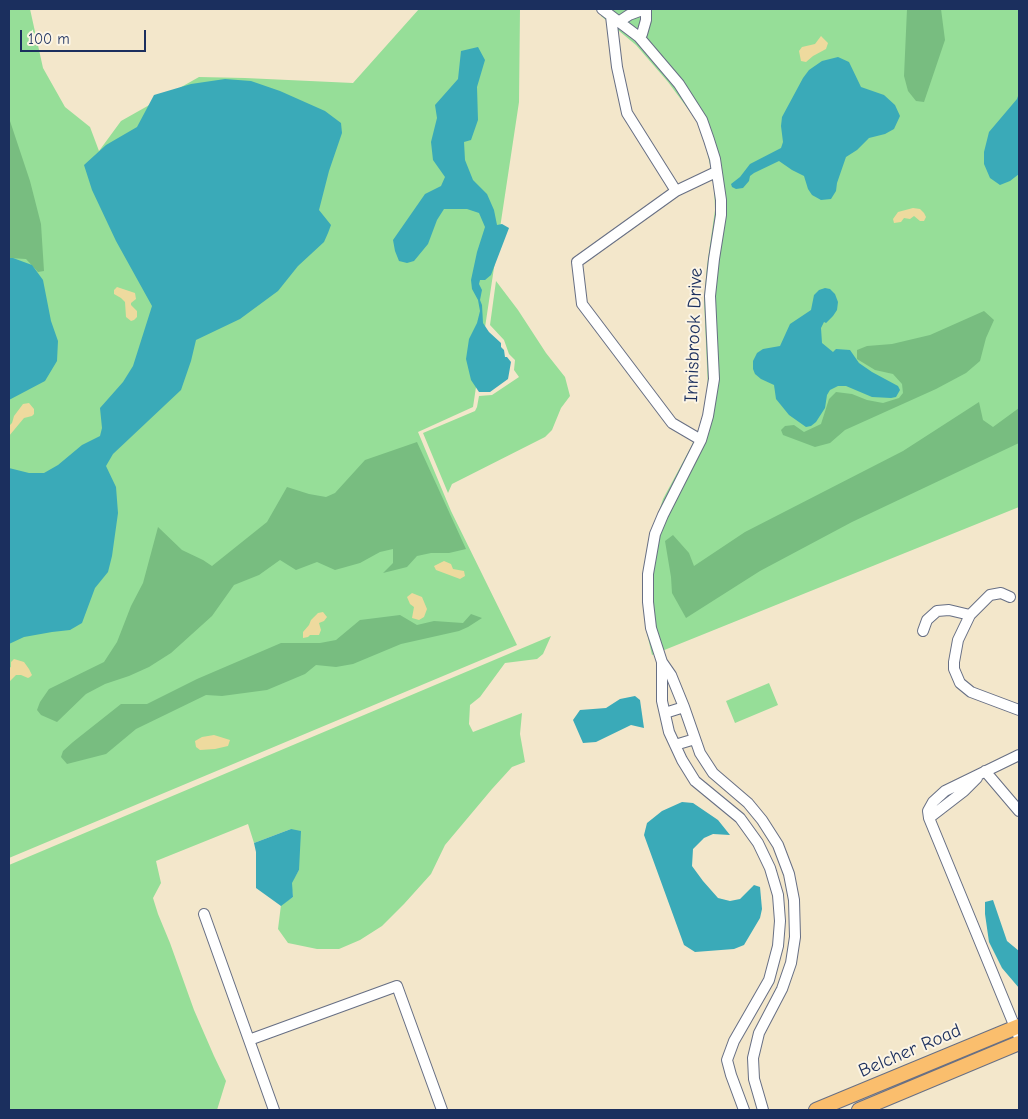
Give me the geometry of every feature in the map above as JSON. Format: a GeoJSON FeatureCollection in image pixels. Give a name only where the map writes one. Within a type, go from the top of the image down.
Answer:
{"type":"FeatureCollection","features":[{"type":"Feature","properties":{"kind":"main road","name":"Belcher Road"},"geometry":{"type":"LineString","coordinates":[[820,1109],[1018,1030]]}},
{"type":"Feature","properties":{"kind":"main road","name":"Belcher Road"},"geometry":{"type":"LineString","coordinates":[[859,1110],[1019,1044]]}},
{"type":"Feature","properties":{"kind":"street","name":"Innisbrook Drive"},"geometry":{"type":"LineString","coordinates":[[602,9],[639,37],[679,84],[702,120],[715,159],[721,215],[710,296],[714,378],[708,416],[701,440],[662,515],[655,534],[648,574],[651,628],[662,662],[671,675],[700,753],[713,773],[748,803],[762,820],[778,845],[789,874],[794,900],[795,937],[791,963],[782,989],[758,1033],[753,1058],[754,1080],[762,1110]]}},
{"type":"Feature","properties":{"kind":"street"},"geometry":{"type":"LineString","coordinates":[[639,37],[642,34],[646,20],[646,9],[616,19],[617,67],[627,113],[676,191]]}},
{"type":"Feature","properties":{"kind":"street"},"geometry":{"type":"LineString","coordinates":[[701,440],[672,423],[582,304],[577,262],[676,191],[716,172]]}},
{"type":"Feature","properties":{"kind":"street"},"geometry":{"type":"LineString","coordinates":[[1010,597],[1001,593],[994,593],[986,598],[970,615],[958,640],[954,662],[956,676],[962,686],[971,692],[1019,710]]}},
{"type":"Feature","properties":{"kind":"street"},"geometry":{"type":"LineString","coordinates":[[923,630],[927,620],[937,611],[949,610],[970,615]]}},
{"type":"Feature","properties":{"kind":"street","name":"Innisbrook Drive"},"geometry":{"type":"LineString","coordinates":[[662,662],[662,701],[669,732],[682,760],[695,781],[740,818],[758,843],[770,868],[778,895],[780,921],[778,946],[769,980],[734,1041],[728,1060],[731,1075],[744,1110]]}},
{"type":"Feature","properties":{"kind":"street"},"geometry":{"type":"LineString","coordinates":[[665,713],[684,707]]}},
{"type":"Feature","properties":{"kind":"street"},"geometry":{"type":"LineString","coordinates":[[675,745],[695,739]]}},
{"type":"Feature","properties":{"kind":"street"},"geometry":{"type":"LineString","coordinates":[[1018,1030],[928,815],[964,791],[985,771],[1019,754]]}},
{"type":"Feature","properties":{"kind":"street"},"geometry":{"type":"LineString","coordinates":[[985,771],[1019,811]]}},
{"type":"Feature","properties":{"kind":"street"},"geometry":{"type":"LineString","coordinates":[[204,914],[274,1110]]}},
{"type":"Feature","properties":{"kind":"street"},"geometry":{"type":"LineString","coordinates":[[249,1040],[397,986],[442,1110]]}},
{"type":"Feature","properties":{"kind":"green space"},"geometry":{"type":"Polygon","coordinates":[[[9,9],[30,9],[43,68],[65,107],[90,127],[99,151],[121,121],[199,77],[353,83],[419,9],[520,9],[519,102],[473,407],[418,432],[451,511],[517,645],[9,858],[9,9]]]}},
{"type":"Feature","properties":{"kind":"green space"},"geometry":{"type":"Polygon","coordinates":[[[608,9],[1019,9],[1019,507],[652,655],[646,629],[643,601],[643,572],[648,544],[663,499],[691,447],[702,421],[708,388],[704,300],[715,210],[714,184],[705,141],[697,121],[668,82],[636,45],[601,16],[608,9]]]}},
{"type":"Feature","properties":{"kind":"green space"},"geometry":{"type":"Polygon","coordinates":[[[907,9],[941,9],[945,40],[924,102],[916,101],[908,91],[904,76],[907,9]]]}},
{"type":"Feature","properties":{"kind":"green space"},"geometry":{"type":"Polygon","coordinates":[[[9,118],[30,181],[41,224],[44,271],[38,272],[26,259],[9,258],[9,118]]]}},
{"type":"Feature","properties":{"kind":"green space"},"geometry":{"type":"Polygon","coordinates":[[[496,281],[565,377],[570,396],[561,408],[552,430],[545,437],[452,484],[448,493],[423,433],[475,411],[479,396],[492,395],[519,377],[514,370],[515,360],[509,354],[504,340],[490,325],[496,281]]]}},
{"type":"Feature","properties":{"kind":"green space"},"geometry":{"type":"Polygon","coordinates":[[[984,311],[994,320],[986,338],[980,361],[966,373],[936,389],[845,430],[830,443],[815,447],[783,435],[781,430],[785,426],[794,425],[804,432],[821,424],[829,399],[836,392],[852,394],[867,400],[883,403],[899,398],[903,393],[902,384],[893,374],[875,370],[857,359],[857,350],[867,346],[892,344],[930,335],[984,311]]]}},
{"type":"Feature","properties":{"kind":"green space"},"geometry":{"type":"Polygon","coordinates":[[[979,402],[983,420],[993,427],[1019,408],[1019,443],[852,522],[760,571],[686,618],[672,593],[665,541],[673,535],[689,553],[694,566],[745,532],[903,451],[979,402]]]}},
{"type":"Feature","properties":{"kind":"green space"},"geometry":{"type":"Polygon","coordinates":[[[417,442],[466,549],[449,553],[431,553],[417,556],[407,567],[383,573],[393,563],[393,549],[380,552],[360,563],[335,570],[317,562],[296,570],[280,560],[259,575],[234,585],[212,616],[171,653],[149,667],[105,684],[86,694],[57,722],[41,715],[37,710],[49,689],[104,662],[117,642],[131,606],[143,583],[158,527],[182,550],[212,566],[267,522],[287,487],[326,497],[335,493],[365,460],[417,442]]]}},
{"type":"Feature","properties":{"kind":"green space"},"geometry":{"type":"Polygon","coordinates":[[[471,614],[482,618],[459,631],[401,644],[353,664],[336,667],[316,665],[305,674],[267,690],[222,696],[206,695],[136,729],[106,754],[67,764],[61,757],[63,751],[73,742],[121,704],[147,704],[197,679],[281,643],[320,643],[336,640],[360,620],[400,615],[417,625],[434,621],[463,623],[471,614]]]}},
{"type":"Feature","properties":{"kind":"green space"},"geometry":{"type":"Polygon","coordinates":[[[551,636],[543,654],[537,659],[505,663],[480,697],[470,705],[469,724],[473,732],[522,713],[520,734],[525,762],[512,767],[492,789],[445,845],[431,874],[404,904],[382,926],[360,940],[339,949],[317,949],[288,943],[278,929],[281,905],[293,897],[291,883],[299,870],[291,829],[254,843],[248,824],[156,861],[161,883],[153,898],[158,914],[194,1010],[226,1081],[217,1110],[9,1110],[9,865],[551,636]]]}},
{"type":"Feature","properties":{"kind":"green space"},"geometry":{"type":"Polygon","coordinates":[[[769,683],[778,705],[735,723],[726,701],[769,683]]]}},
{"type":"Feature","properties":{"kind":"sand"},"geometry":{"type":"Polygon","coordinates":[[[821,36],[828,43],[826,49],[806,62],[801,61],[799,51],[802,47],[815,44],[821,36]]]}},
{"type":"Feature","properties":{"kind":"sand"},"geometry":{"type":"Polygon","coordinates":[[[913,208],[920,209],[924,213],[926,217],[924,221],[920,221],[914,216],[910,219],[904,218],[901,222],[894,223],[893,219],[898,212],[913,208]]]}},
{"type":"Feature","properties":{"kind":"sand"},"geometry":{"type":"Polygon","coordinates":[[[117,287],[135,293],[136,299],[131,303],[137,311],[137,317],[134,320],[131,321],[126,317],[125,302],[114,294],[114,290],[117,287]]]}},
{"type":"Feature","properties":{"kind":"sand"},"geometry":{"type":"Polygon","coordinates":[[[29,403],[34,409],[34,414],[24,418],[9,436],[9,426],[14,416],[23,404],[29,403]]]}},
{"type":"Feature","properties":{"kind":"sand"},"geometry":{"type":"Polygon","coordinates":[[[444,561],[451,564],[453,569],[464,571],[465,576],[460,579],[436,570],[434,566],[444,561]]]}},
{"type":"Feature","properties":{"kind":"sand"},"geometry":{"type":"Polygon","coordinates":[[[412,593],[422,597],[427,609],[424,617],[419,620],[412,618],[414,607],[410,604],[407,597],[412,593]]]}},
{"type":"Feature","properties":{"kind":"sand"},"geometry":{"type":"Polygon","coordinates":[[[323,612],[327,617],[319,623],[321,630],[319,635],[310,635],[303,638],[303,632],[311,620],[318,613],[323,612]]]}},
{"type":"Feature","properties":{"kind":"sand"},"geometry":{"type":"Polygon","coordinates":[[[14,659],[24,662],[32,675],[30,677],[16,675],[9,682],[9,668],[14,659]]]}},
{"type":"Feature","properties":{"kind":"sand"},"geometry":{"type":"Polygon","coordinates":[[[214,735],[230,740],[228,746],[200,750],[196,747],[195,741],[202,737],[214,735]]]}},
{"type":"Feature","properties":{"kind":"water"},"geometry":{"type":"Polygon","coordinates":[[[478,47],[485,60],[477,87],[478,120],[471,140],[464,142],[465,160],[473,180],[487,194],[494,210],[497,225],[502,224],[509,228],[491,275],[485,280],[480,280],[479,284],[482,290],[480,300],[483,323],[489,332],[501,343],[505,357],[511,362],[508,379],[490,392],[479,392],[471,380],[466,359],[469,339],[477,323],[480,311],[478,300],[472,289],[471,280],[485,227],[479,213],[467,209],[444,209],[437,220],[428,244],[414,261],[407,263],[399,261],[393,240],[425,194],[441,186],[445,177],[433,160],[431,142],[437,118],[435,105],[458,79],[461,51],[478,47]]]}},
{"type":"Feature","properties":{"kind":"water"},"geometry":{"type":"Polygon","coordinates":[[[838,57],[849,62],[861,87],[884,95],[895,105],[900,116],[894,129],[885,134],[869,138],[857,150],[846,157],[836,191],[831,199],[821,200],[812,195],[804,176],[779,161],[750,176],[749,181],[743,188],[736,189],[732,187],[731,184],[740,177],[750,164],[781,148],[783,142],[782,117],[809,70],[822,61],[838,57]]]}},
{"type":"Feature","properties":{"kind":"water"},"geometry":{"type":"Polygon","coordinates":[[[225,79],[251,81],[280,91],[325,111],[341,123],[342,133],[329,171],[319,210],[331,225],[328,233],[324,242],[298,266],[278,291],[240,319],[196,340],[181,390],[113,454],[106,466],[116,487],[118,513],[112,556],[108,572],[95,588],[82,623],[70,630],[24,637],[9,644],[9,468],[29,473],[44,473],[58,465],[82,445],[100,436],[102,428],[100,408],[123,382],[133,366],[152,306],[116,241],[92,190],[84,165],[106,145],[137,127],[154,95],[191,84],[225,79]]]}},
{"type":"Feature","properties":{"kind":"water"},"geometry":{"type":"Polygon","coordinates":[[[1019,93],[1019,174],[1010,181],[1000,185],[990,178],[984,164],[984,152],[989,132],[1017,99],[1019,93]]]}},
{"type":"Feature","properties":{"kind":"water"},"geometry":{"type":"Polygon","coordinates":[[[9,258],[32,265],[43,280],[51,321],[58,341],[57,361],[45,381],[9,400],[9,258]]]}},
{"type":"Feature","properties":{"kind":"water"},"geometry":{"type":"Polygon","coordinates":[[[830,289],[835,294],[838,302],[837,310],[826,323],[824,322],[821,328],[822,343],[833,352],[836,349],[850,350],[859,363],[898,386],[900,390],[896,397],[872,397],[846,386],[838,386],[830,390],[827,395],[825,408],[816,422],[806,427],[789,415],[776,399],[774,385],[755,374],[753,361],[757,353],[763,349],[780,346],[790,324],[811,310],[814,295],[819,290],[830,289]]]}},
{"type":"Feature","properties":{"kind":"water"},"geometry":{"type":"Polygon","coordinates":[[[635,696],[640,700],[644,728],[631,725],[596,742],[583,743],[573,720],[580,710],[606,708],[620,699],[635,696]]]}},
{"type":"Feature","properties":{"kind":"water"},"geometry":{"type":"Polygon","coordinates":[[[682,802],[693,803],[718,820],[730,835],[713,834],[704,838],[693,849],[692,866],[718,898],[730,901],[740,899],[754,885],[760,887],[762,909],[760,918],[744,945],[734,949],[695,952],[684,945],[644,835],[647,823],[662,811],[682,802]]]}},
{"type":"Feature","properties":{"kind":"water"},"geometry":{"type":"Polygon","coordinates":[[[291,829],[301,831],[299,870],[292,883],[293,897],[281,906],[256,888],[256,852],[254,843],[291,829]]]}},
{"type":"Feature","properties":{"kind":"water"},"geometry":{"type":"Polygon","coordinates":[[[993,900],[1007,941],[1019,951],[1019,988],[1002,968],[989,942],[985,902],[993,900]]]}}]}
